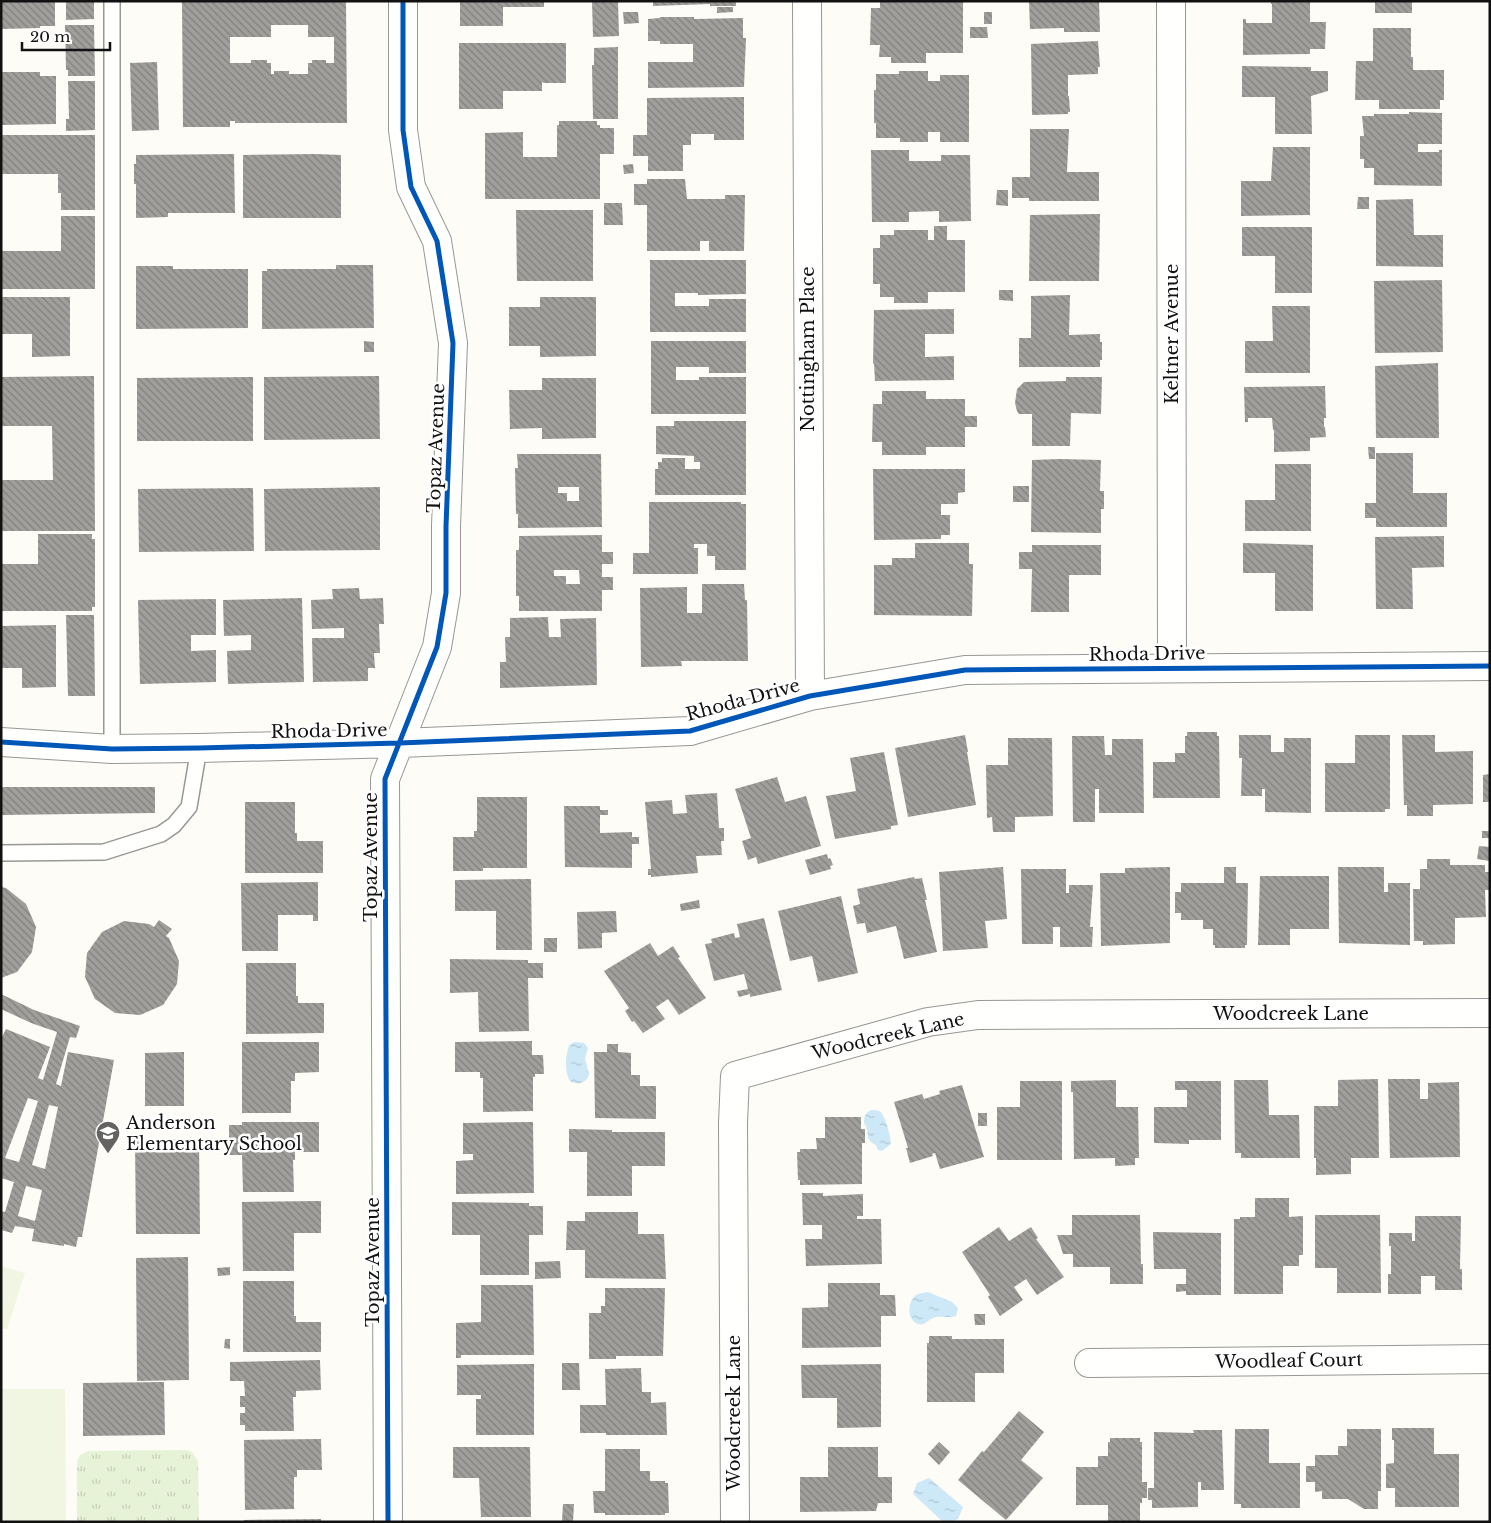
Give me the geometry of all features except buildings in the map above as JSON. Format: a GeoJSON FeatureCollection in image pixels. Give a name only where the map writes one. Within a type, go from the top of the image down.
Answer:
{"type":"FeatureCollection","features":[{"type":"Feature","properties":{"kind":"street","name":"Topaz Avenue"},"geometry":{"type":"LineString","coordinates":[[388,1522],[385,779],[437,647],[446,593],[446,526],[453,343],[437,241],[411,187],[403,130],[403,1]]}},
{"type":"Feature","properties":{"kind":"street","name":"Nottingham Place"},"geometry":{"type":"LineString","coordinates":[[807,1],[810,696]]}},
{"type":"Feature","properties":{"kind":"street","name":"Keltner Avenue"},"geometry":{"type":"LineString","coordinates":[[1172,1],[1172,668]]}},
{"type":"Feature","properties":{"kind":"street","name":"Rhoda Drive"},"geometry":{"type":"LineString","coordinates":[[1,742],[112,749],[199,748],[400,743],[690,731],[810,696],[965,670],[1490,666]]}},
{"type":"Feature","properties":{"kind":"street","name":"Woodcreek Lane"},"geometry":{"type":"LineString","coordinates":[[735,1522],[733,1123],[735,1076],[928,1022],[978,1015],[1490,1013]]}},
{"type":"Feature","properties":{"kind":"street","name":"Woodleaf Court"},"geometry":{"type":"LineString","coordinates":[[1089,1363],[1490,1359]]}},
{"type":"Feature","properties":{"kind":"lane"},"geometry":{"type":"LineString","coordinates":[[112,1],[112,749]]}},
{"type":"Feature","properties":{"kind":"lane"},"geometry":{"type":"LineString","coordinates":[[1,853],[104,852],[161,834],[174,825],[189,807],[199,748]]}},
{"type":"Feature","properties":{"kind":"green space"},"geometry":{"type":"Polygon","coordinates":[[[1,1266],[25,1273],[7,1329],[1,1328],[1,1266]]]}},
{"type":"Feature","properties":{"kind":"green space"},"geometry":{"type":"Polygon","coordinates":[[[1,1389],[65,1389],[66,1522],[1,1522],[1,1389]]]}},
{"type":"Feature","properties":{"kind":"green space"},"geometry":{"type":"Polygon","coordinates":[[[88,1451],[191,1451],[198,1461],[199,1522],[77,1522],[77,1461],[80,1455],[88,1451]]]}},
{"type":"Feature","properties":{"kind":"water"},"geometry":{"type":"Polygon","coordinates":[[[575,1042],[584,1043],[588,1048],[585,1058],[589,1074],[585,1081],[580,1083],[571,1082],[566,1069],[568,1048],[570,1044],[575,1042]]]}},
{"type":"Feature","properties":{"kind":"water"},"geometry":{"type":"Polygon","coordinates":[[[871,1110],[881,1113],[889,1131],[891,1144],[882,1151],[878,1150],[876,1145],[868,1138],[864,1119],[867,1112],[871,1110]]]}},
{"type":"Feature","properties":{"kind":"water"},"geometry":{"type":"Polygon","coordinates":[[[928,1292],[952,1302],[958,1308],[956,1316],[936,1317],[923,1324],[912,1320],[909,1308],[912,1300],[920,1293],[928,1292]]]}},
{"type":"Feature","properties":{"kind":"water"},"geometry":{"type":"Polygon","coordinates":[[[929,1478],[963,1507],[958,1519],[951,1522],[943,1522],[913,1494],[917,1483],[929,1478]]]}},
{"type":"Feature","properties":{"kind":"cycle path"},"geometry":{"type":"LineString","coordinates":[[388,1522],[385,779],[437,647],[446,593],[446,526],[453,343],[437,241],[411,187],[403,130],[403,1]]}},
{"type":"Feature","properties":{"kind":"cycle path"},"geometry":{"type":"LineString","coordinates":[[1,742],[112,749],[199,748],[400,743],[690,731],[810,696],[965,670],[1490,666]]}},
{"type":"Feature","properties":{"kind":"place","name":"Anderson Elementary School"},"geometry":{"type":"Point","coordinates":[108,1154]}}]}
